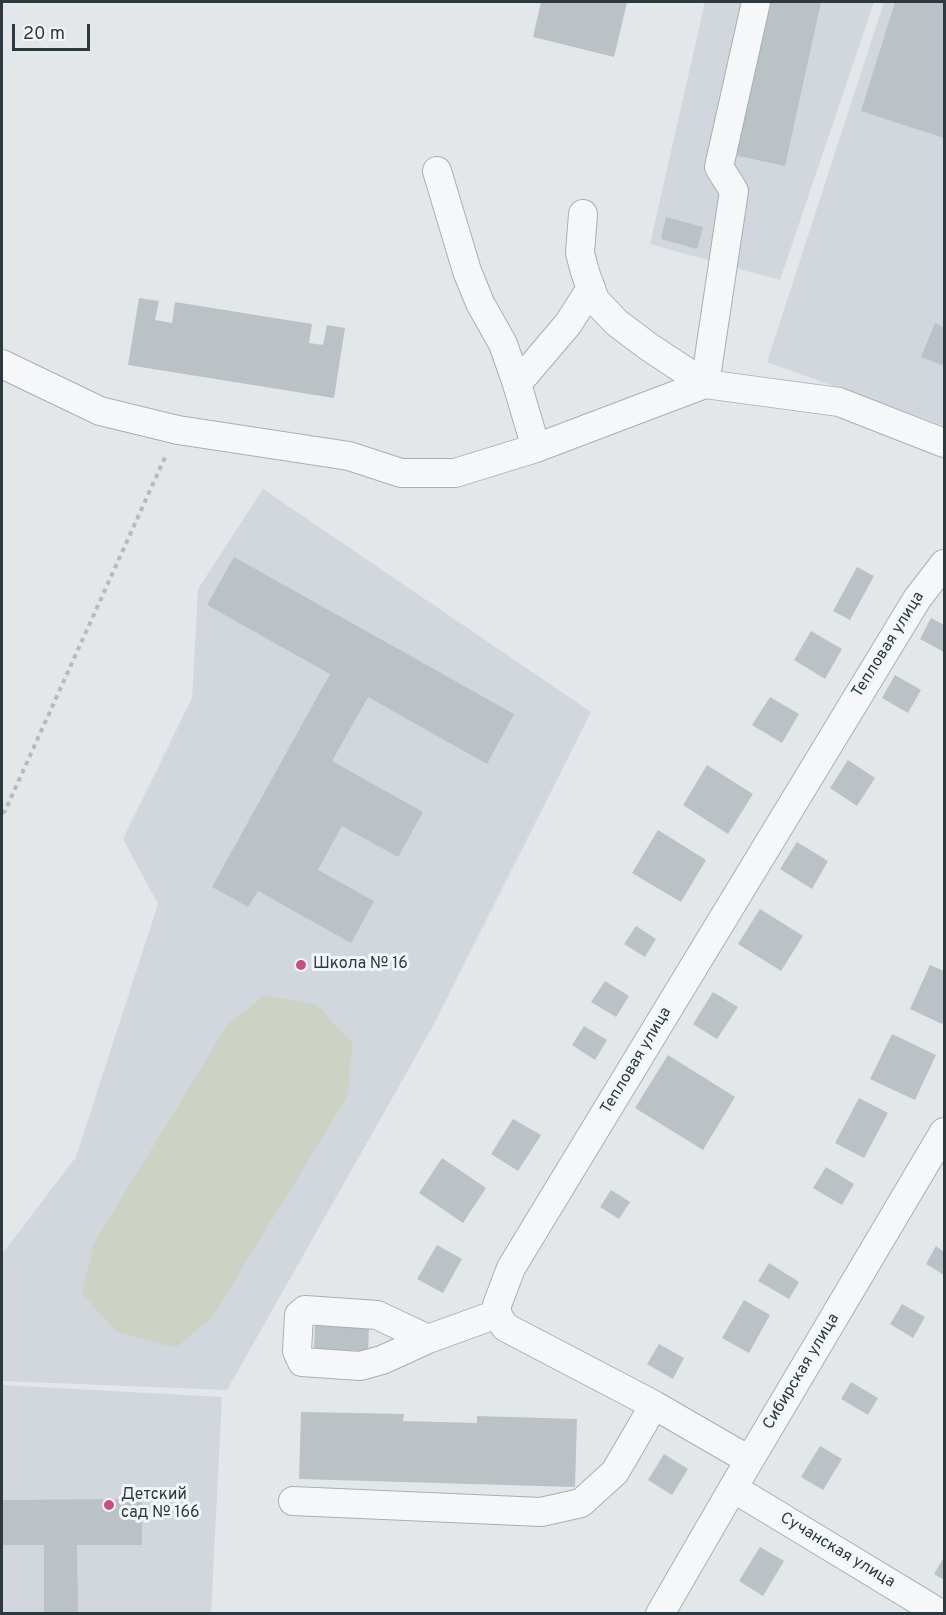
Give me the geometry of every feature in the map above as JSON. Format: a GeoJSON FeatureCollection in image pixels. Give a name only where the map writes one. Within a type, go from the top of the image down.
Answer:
{"type":"FeatureCollection","features":[{"type":"Feature","properties":{"kind":"street"},"geometry":{"type":"LineString","coordinates":[[705,384],[734,191],[719,167],[756,2]]}},
{"type":"Feature","properties":{"kind":"street"},"geometry":{"type":"LineString","coordinates":[[436,171],[467,271],[480,303],[503,344],[518,384],[536,448]]}},
{"type":"Feature","properties":{"kind":"street"},"geometry":{"type":"LineString","coordinates":[[583,214],[580,253],[595,300],[616,323],[705,384],[839,402],[945,443]]}},
{"type":"Feature","properties":{"kind":"street"},"geometry":{"type":"LineString","coordinates":[[518,384],[568,324],[591,288]]}},
{"type":"Feature","properties":{"kind":"street"},"geometry":{"type":"LineString","coordinates":[[2,364],[100,411],[178,430],[349,456],[401,473],[455,473],[536,448],[705,384]]}},
{"type":"Feature","properties":{"kind":"street","name":"Тепловая улица"},"geometry":{"type":"LineString","coordinates":[[497,1314],[497,1305],[511,1268],[917,598],[945,564]]}},
{"type":"Feature","properties":{"kind":"street","name":"Сибирская улица"},"geometry":{"type":"LineString","coordinates":[[660,1614],[945,1132]]}},
{"type":"Feature","properties":{"kind":"street"},"geometry":{"type":"LineString","coordinates":[[428,1339],[497,1314],[505,1327],[654,1405],[749,1460]]}},
{"type":"Feature","properties":{"kind":"street"},"geometry":{"type":"LineString","coordinates":[[294,1501],[541,1512],[581,1503],[615,1472],[654,1405]]}},
{"type":"Feature","properties":{"kind":"street","name":"Сучанская улица"},"geometry":{"type":"LineString","coordinates":[[733,1488],[941,1614]]}},
{"type":"Feature","properties":{"kind":"path"},"geometry":{"type":"LineString","coordinates":[[2,813],[5,811],[178,430]]}},
{"type":"Feature","properties":{"kind":"shaded area"},"geometry":{"type":"Polygon","coordinates":[[[705,2],[874,2],[780,280],[650,244],[705,2]]]}},
{"type":"Feature","properties":{"kind":"shaded area"},"geometry":{"type":"Polygon","coordinates":[[[884,2],[944,2],[944,426],[767,362],[884,2]]]}},
{"type":"Feature","properties":{"kind":"shaded area","name":"Школа № 16"},"geometry":{"type":"Polygon","coordinates":[[[263,489],[591,712],[433,1026],[227,1390],[2,1381],[2,1254],[76,1157],[158,904],[123,839],[192,698],[198,589],[263,489]]]}},
{"type":"Feature","properties":{"kind":"shaded area","name":"Детский сад № 166"},"geometry":{"type":"Polygon","coordinates":[[[2,1385],[222,1397],[211,1613],[2,1613],[2,1385]]]}},
{"type":"Feature","properties":{"kind":"green space"},"geometry":{"type":"Polygon","coordinates":[[[265,995],[317,1005],[353,1044],[347,1097],[213,1316],[176,1348],[117,1332],[82,1294],[94,1243],[228,1024],[265,995]]]}},
{"type":"Feature","properties":{"kind":"building"},"geometry":{"type":"Polygon","coordinates":[[[541,2],[627,3],[614,57],[533,37],[541,2]]]}},
{"type":"Feature","properties":{"kind":"building"},"geometry":{"type":"Polygon","coordinates":[[[767,2],[821,2],[785,166],[734,155],[767,2]]]}},
{"type":"Feature","properties":{"kind":"building"},"geometry":{"type":"Polygon","coordinates":[[[895,2],[944,2],[944,138],[861,111],[895,2]]]}},
{"type":"Feature","properties":{"kind":"building"},"geometry":{"type":"Polygon","coordinates":[[[666,217],[703,227],[697,249],[661,239],[666,217]]]}},
{"type":"Feature","properties":{"kind":"building"},"geometry":{"type":"Polygon","coordinates":[[[139,298],[159,301],[155,320],[172,323],[175,302],[312,324],[309,343],[323,345],[327,325],[345,328],[334,398],[128,365],[139,298]]]}},
{"type":"Feature","properties":{"kind":"building"},"geometry":{"type":"Polygon","coordinates":[[[935,323],[944,327],[944,366],[921,357],[935,323]]]}},
{"type":"Feature","properties":{"kind":"building"},"geometry":{"type":"Polygon","coordinates":[[[234,557],[514,714],[487,764],[368,697],[332,761],[423,812],[398,857],[342,826],[318,870],[374,901],[351,943],[258,891],[248,907],[212,887],[330,674],[207,605],[234,557]]]}},
{"type":"Feature","properties":{"kind":"building"},"geometry":{"type":"Polygon","coordinates":[[[857,567],[874,576],[850,620],[833,611],[857,567]]]}},
{"type":"Feature","properties":{"kind":"building"},"geometry":{"type":"Polygon","coordinates":[[[931,618],[944,625],[944,652],[920,639],[931,618]]]}},
{"type":"Feature","properties":{"kind":"building"},"geometry":{"type":"Polygon","coordinates":[[[811,631],[842,649],[825,679],[794,660],[811,631]]]}},
{"type":"Feature","properties":{"kind":"building"},"geometry":{"type":"Polygon","coordinates":[[[895,675],[921,690],[908,713],[882,698],[895,675]]]}},
{"type":"Feature","properties":{"kind":"building"},"geometry":{"type":"Polygon","coordinates":[[[770,697],[799,714],[782,743],[752,725],[770,697]]]}},
{"type":"Feature","properties":{"kind":"building"},"geometry":{"type":"Polygon","coordinates":[[[848,760],[875,778],[857,806],[830,788],[848,760]]]}},
{"type":"Feature","properties":{"kind":"building"},"geometry":{"type":"Polygon","coordinates":[[[707,765],[753,794],[728,834],[683,805],[707,765]]]}},
{"type":"Feature","properties":{"kind":"building"},"geometry":{"type":"Polygon","coordinates":[[[658,830],[706,860],[681,902],[632,873],[658,830]]]}},
{"type":"Feature","properties":{"kind":"building"},"geometry":{"type":"Polygon","coordinates":[[[797,842],[828,861],[812,889],[780,869],[797,842]]]}},
{"type":"Feature","properties":{"kind":"building"},"geometry":{"type":"Polygon","coordinates":[[[760,909],[803,936],[781,971],[738,944],[760,909]]]}},
{"type":"Feature","properties":{"kind":"building"},"geometry":{"type":"Polygon","coordinates":[[[636,926],[656,939],[645,957],[624,944],[636,926]]]}},
{"type":"Feature","properties":{"kind":"building"},"geometry":{"type":"Polygon","coordinates":[[[930,965],[944,971],[944,1019],[942,1024],[910,1009],[930,965]]]}},
{"type":"Feature","properties":{"kind":"building"},"geometry":{"type":"Polygon","coordinates":[[[605,981],[629,996],[616,1017],[591,1002],[605,981]]]}},
{"type":"Feature","properties":{"kind":"building"},"geometry":{"type":"Polygon","coordinates":[[[713,992],[738,1007],[717,1039],[693,1024],[713,992]]]}},
{"type":"Feature","properties":{"kind":"building"},"geometry":{"type":"Polygon","coordinates":[[[584,1026],[607,1040],[595,1060],[572,1045],[584,1026]]]}},
{"type":"Feature","properties":{"kind":"building"},"geometry":{"type":"Polygon","coordinates":[[[892,1034],[936,1055],[915,1100],[870,1079],[892,1034]]]}},
{"type":"Feature","properties":{"kind":"building"},"geometry":{"type":"Polygon","coordinates":[[[668,1055],[735,1097],[703,1150],[635,1108],[668,1055]]]}},
{"type":"Feature","properties":{"kind":"building"},"geometry":{"type":"Polygon","coordinates":[[[859,1098],[888,1113],[864,1158],[835,1143],[859,1098]]]}},
{"type":"Feature","properties":{"kind":"building"},"geometry":{"type":"Polygon","coordinates":[[[513,1119],[541,1135],[518,1171],[491,1154],[513,1119]]]}},
{"type":"Feature","properties":{"kind":"building"},"geometry":{"type":"Polygon","coordinates":[[[442,1158],[486,1188],[463,1223],[419,1193],[442,1158]]]}},
{"type":"Feature","properties":{"kind":"building"},"geometry":{"type":"Polygon","coordinates":[[[826,1167],[854,1184],[842,1205],[813,1188],[826,1167]]]}},
{"type":"Feature","properties":{"kind":"building"},"geometry":{"type":"Polygon","coordinates":[[[611,1190],[630,1202],[619,1219],[600,1207],[611,1190]]]}},
{"type":"Feature","properties":{"kind":"building"},"geometry":{"type":"Polygon","coordinates":[[[437,1245],[462,1259],[443,1293],[417,1279],[437,1245]]]}},
{"type":"Feature","properties":{"kind":"building"},"geometry":{"type":"Polygon","coordinates":[[[936,1246],[944,1252],[944,1275],[926,1264],[936,1246]]]}},
{"type":"Feature","properties":{"kind":"building"},"geometry":{"type":"Polygon","coordinates":[[[769,1263],[799,1282],[789,1299],[758,1281],[769,1263]]]}},
{"type":"Feature","properties":{"kind":"building"},"geometry":{"type":"Polygon","coordinates":[[[744,1300],[770,1315],[749,1353],[722,1338],[744,1300]]]}},
{"type":"Feature","properties":{"kind":"building"},"geometry":{"type":"Polygon","coordinates":[[[902,1304],[925,1317],[913,1338],[890,1324],[902,1304]]]}},
{"type":"Feature","properties":{"kind":"building"},"geometry":{"type":"Polygon","coordinates":[[[315,1325],[369,1328],[368,1351],[314,1349],[315,1325]]]}},
{"type":"Feature","properties":{"kind":"building"},"geometry":{"type":"Polygon","coordinates":[[[659,1344],[684,1358],[673,1379],[647,1364],[659,1344]]]}},
{"type":"Feature","properties":{"kind":"building"},"geometry":{"type":"Polygon","coordinates":[[[851,1382],[878,1398],[868,1415],[841,1399],[851,1382]]]}},
{"type":"Feature","properties":{"kind":"building"},"geometry":{"type":"Polygon","coordinates":[[[301,1412],[404,1414],[403,1421],[477,1423],[477,1416],[577,1419],[575,1487],[299,1479],[301,1412]]]}},
{"type":"Feature","properties":{"kind":"building"},"geometry":{"type":"Polygon","coordinates":[[[820,1446],[842,1459],[823,1490],[801,1477],[820,1446]]]}},
{"type":"Feature","properties":{"kind":"building"},"geometry":{"type":"Polygon","coordinates":[[[664,1454],[688,1469],[672,1495],[648,1480],[664,1454]]]}},
{"type":"Feature","properties":{"kind":"building"},"geometry":{"type":"Polygon","coordinates":[[[142,1499],[142,1545],[77,1545],[78,1614],[44,1614],[44,1545],[2,1545],[2,1500],[142,1499]]]}},
{"type":"Feature","properties":{"kind":"building"},"geometry":{"type":"Polygon","coordinates":[[[760,1547],[784,1561],[763,1596],[739,1581],[760,1547]]]}},
{"type":"Feature","properties":{"kind":"building"},"geometry":{"type":"Polygon","coordinates":[[[944,1557],[944,1580],[934,1574],[944,1557]]]}},
{"type":"Feature","properties":{"kind":"place","name":"Школа № 16"},"geometry":{"type":"Point","coordinates":[301,965]}},
{"type":"Feature","properties":{"kind":"place","name":"Детский сад № 166"},"geometry":{"type":"Point","coordinates":[109,1505]}}]}
